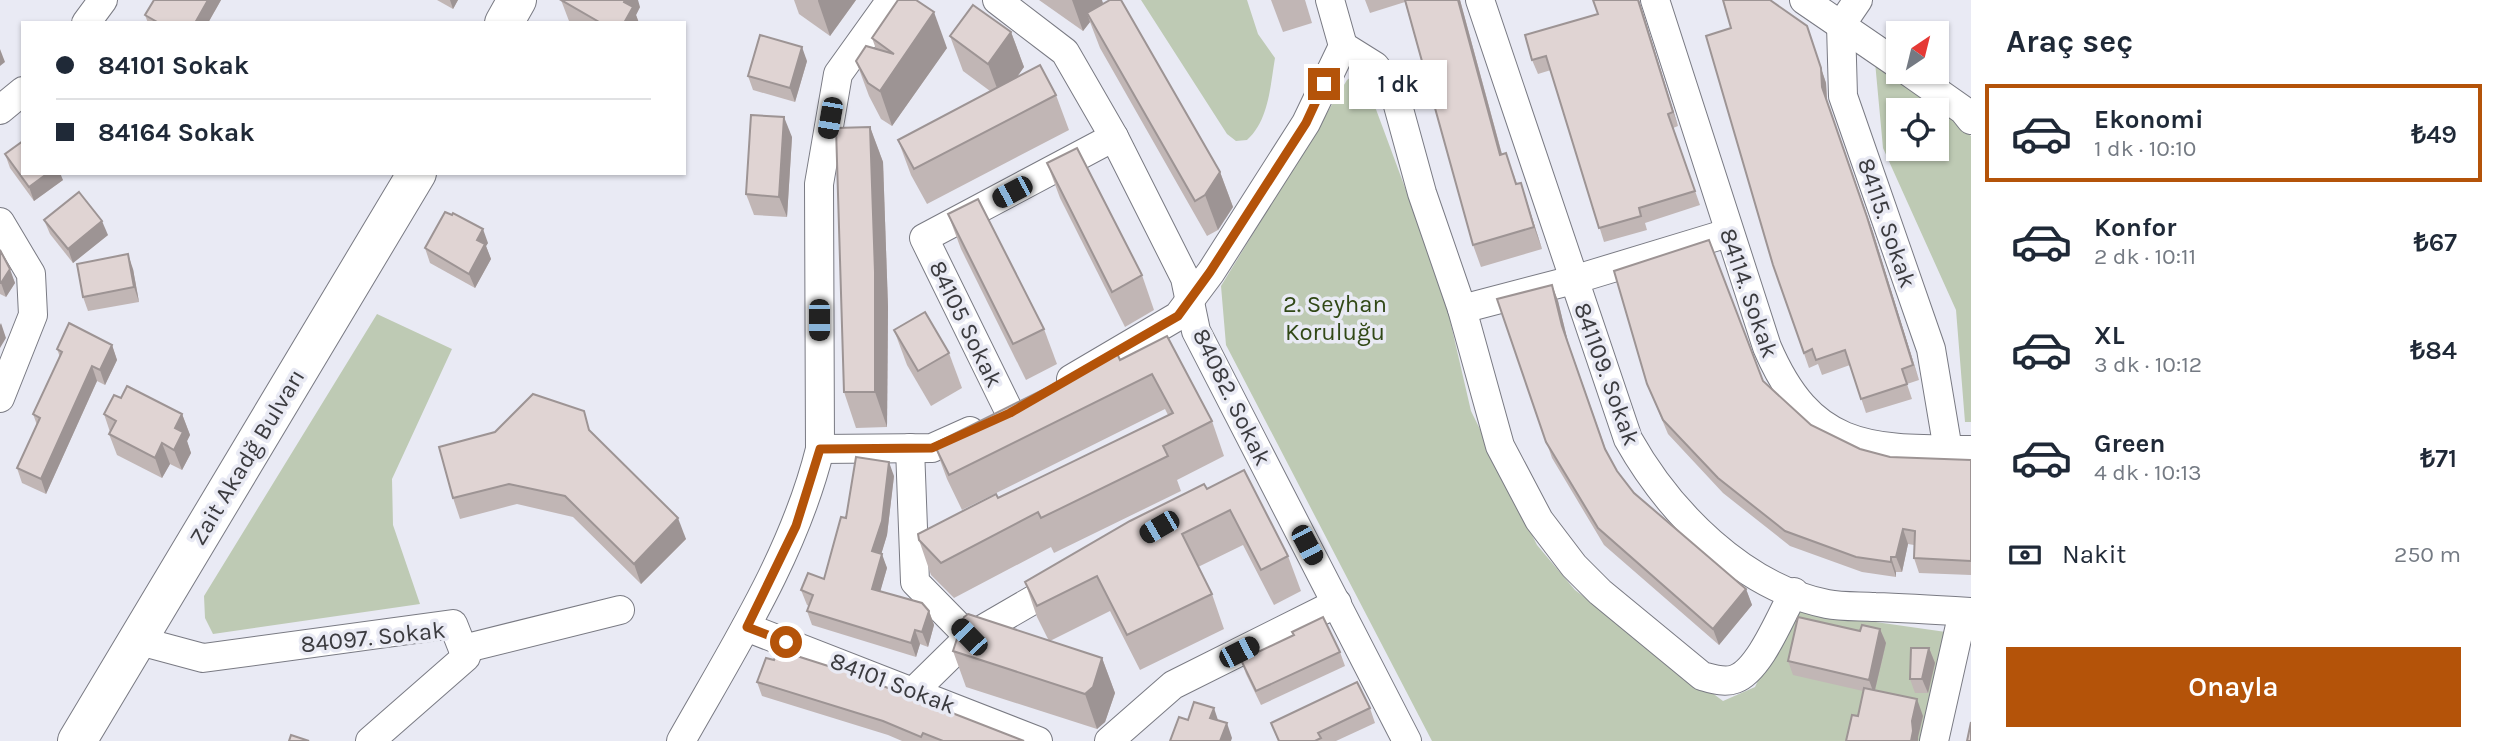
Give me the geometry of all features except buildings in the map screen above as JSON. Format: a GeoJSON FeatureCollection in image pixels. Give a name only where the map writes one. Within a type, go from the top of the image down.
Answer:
{"type":"FeatureCollection","features":[{"type":"Feature","properties":{"kind":"street"},"geometry":{"type":"LineString","coordinates":[[87,21],[103,0]]}},
{"type":"Feature","properties":{"kind":"street"},"geometry":{"type":"LineString","coordinates":[[505,21],[517,0]]}},
{"type":"Feature","properties":{"kind":"street"},"geometry":{"type":"LineString","coordinates":[[681,741],[747,627],[796,526],[820,449],[819,184],[838,74],[891,0]]}},
{"type":"Feature","properties":{"kind":"street","name":"84082. Sokak"},"geometry":{"type":"LineString","coordinates":[[997,0],[1065,52],[1114,137],[1185,278],[1196,331],[1254,473],[1338,603],[1398,738]]}},
{"type":"Feature","properties":{"kind":"street"},"geometry":{"type":"LineString","coordinates":[[820,449],[932,448],[1030,402],[1178,316],[1306,123],[1343,46],[1330,0]]}},
{"type":"Feature","properties":{"kind":"street","name":"841109. Sokak"},"geometry":{"type":"LineString","coordinates":[[1480,0],[1628,439],[1643,466],[1692,526],[1726,554],[1794,592],[1828,604],[1967,612]]}},
{"type":"Feature","properties":{"kind":"street","name":"84114. Sokak"},"geometry":{"type":"LineString","coordinates":[[1655,0],[1728,233],[1777,372],[1791,395],[1813,418],[1841,437],[1873,447],[1959,450]]}},
{"type":"Feature","properties":{"kind":"street"},"geometry":{"type":"LineString","coordinates":[[1804,0],[1886,56]]}},
{"type":"Feature","properties":{"kind":"street"},"geometry":{"type":"LineString","coordinates":[[1841,25],[1858,0]]}},
{"type":"Feature","properties":{"kind":"street","name":"84115. Sokak"},"geometry":{"type":"LineString","coordinates":[[1841,25],[1843,96],[1931,349],[1959,450]]}},
{"type":"Feature","properties":{"kind":"street"},"geometry":{"type":"LineString","coordinates":[[1343,46],[1375,66],[1394,91],[1422,193],[1462,309],[1500,446],[1539,520],[1574,566],[1600,592],[1702,676],[1720,681],[1735,679],[1751,669],[1794,592]]}},
{"type":"Feature","properties":{"kind":"street"},"geometry":{"type":"LineString","coordinates":[[1926,84],[1963,110],[1971,120]]}},
{"type":"Feature","properties":{"kind":"street"},"geometry":{"type":"LineString","coordinates":[[0,110],[21,93]]}},
{"type":"Feature","properties":{"kind":"street","name":"84105 Sokak"},"geometry":{"type":"LineString","coordinates":[[1030,402],[924,238],[1114,137]]}},
{"type":"Feature","properties":{"kind":"street","name":"Zait Akadğ Bulvarı"},"geometry":{"type":"LineString","coordinates":[[77,741],[416,175]]}},
{"type":"Feature","properties":{"kind":"street"},"geometry":{"type":"LineString","coordinates":[[0,222],[31,274],[33,315],[0,398]]}},
{"type":"Feature","properties":{"kind":"street"},"geometry":{"type":"LineString","coordinates":[[1462,309],[1573,280],[1728,233]]}},
{"type":"Feature","properties":{"kind":"street"},"geometry":{"type":"LineString","coordinates":[[910,448],[915,582],[969,637]]}},
{"type":"Feature","properties":{"kind":"street"},"geometry":{"type":"LineString","coordinates":[[915,691],[969,637],[1088,568]]}},
{"type":"Feature","properties":{"kind":"street"},"geometry":{"type":"LineString","coordinates":[[1109,741],[1173,685],[1338,603]]}},
{"type":"Feature","properties":{"kind":"street"},"geometry":{"type":"LineString","coordinates":[[463,649],[620,610]]}},
{"type":"Feature","properties":{"kind":"street"},"geometry":{"type":"LineString","coordinates":[[1934,741],[1967,612]]}},
{"type":"Feature","properties":{"kind":"street","name":"84097. Sokak"},"geometry":{"type":"LineString","coordinates":[[136,640],[203,658],[453,624],[466,657],[370,741]]}},
{"type":"Feature","properties":{"kind":"street","name":"84101 Sokak"},"geometry":{"type":"LineString","coordinates":[[747,627],[1038,741]]}},
{"type":"Feature","properties":{"kind":"green space"},"geometry":{"type":"Polygon","coordinates":[[[1141,0],[1247,0],[1258,34],[1275,58],[1264,113],[1247,140],[1236,141],[1227,134],[1141,0]]]}},
{"type":"Feature","properties":{"kind":"green space"},"geometry":{"type":"Polygon","coordinates":[[[1874,51],[1886,62],[1886,84],[1912,84],[1928,98],[1886,98],[1886,155],[1883,148],[1874,51]]]}},
{"type":"Feature","properties":{"kind":"green space","name":"2. Seyhan Koruluğu"},"geometry":{"type":"Polygon","coordinates":[[[1356,73],[1364,77],[1443,290],[1471,411],[1537,545],[1575,590],[1723,701],[1755,687],[1791,610],[1946,632],[1929,741],[1432,741],[1226,345],[1221,286],[1347,80],[1356,73]]]}},
{"type":"Feature","properties":{"kind":"green space"},"geometry":{"type":"Polygon","coordinates":[[[1949,117],[1971,136],[1971,422],[1965,422],[1956,310],[1889,161],[1949,161],[1949,117]]]}},
{"type":"Feature","properties":{"kind":"green space"},"geometry":{"type":"Polygon","coordinates":[[[377,314],[452,349],[392,479],[393,525],[420,604],[213,634],[205,618],[204,596],[377,314]]]}},
{"type":"Feature","properties":{"kind":"route"},"geometry":{"type":"LineString","coordinates":[[786,642],[747,627],[796,526],[820,449],[932,448],[1010,413],[1178,316],[1210,272],[1306,123],[1324,84]]}}]}
